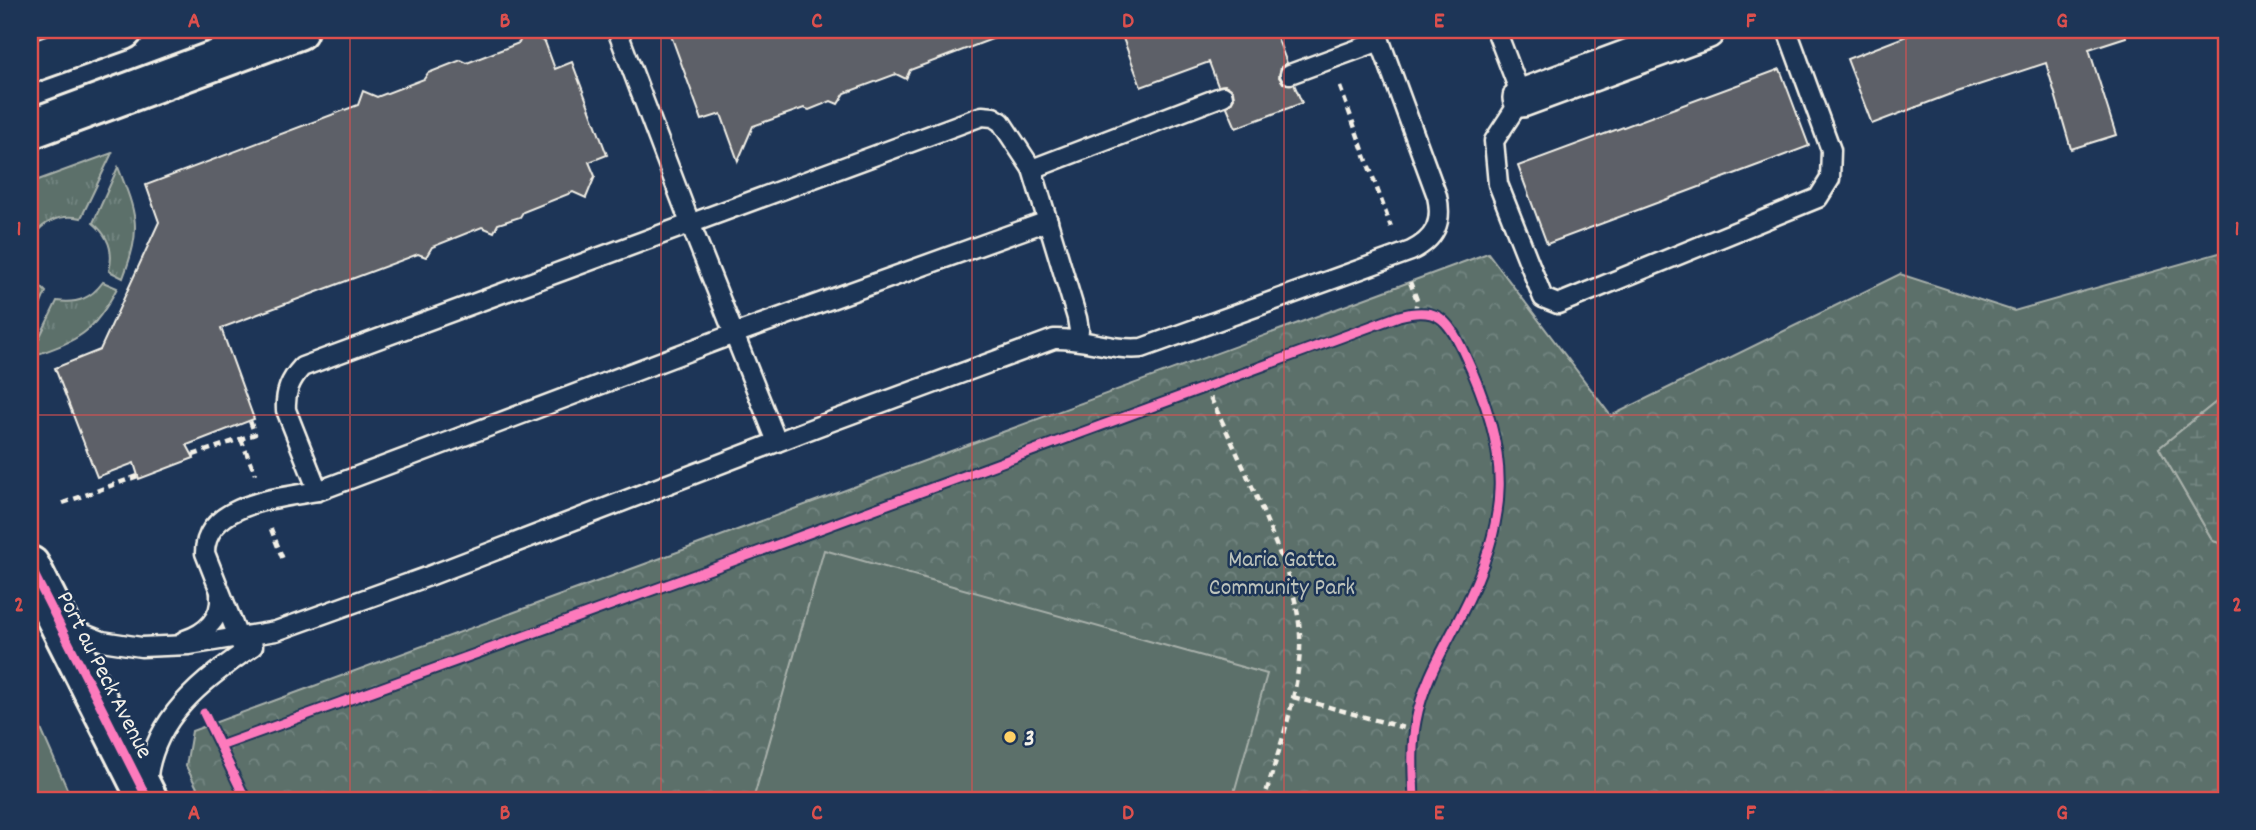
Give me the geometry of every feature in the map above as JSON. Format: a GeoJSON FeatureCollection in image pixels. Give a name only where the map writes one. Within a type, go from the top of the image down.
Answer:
{"type":"FeatureCollection","features":[{"type":"Feature","properties":{"kind":"main road"},"geometry":{"type":"LineString","coordinates":[[30,63],[123,30]]}},
{"type":"Feature","properties":{"kind":"main road"},"geometry":{"type":"LineString","coordinates":[[30,129],[299,30]]}},
{"type":"Feature","properties":{"kind":"main road","name":"Port au Peck Avenue"},"geometry":{"type":"LineString","coordinates":[[30,566],[147,799]]}},
{"type":"Feature","properties":{"kind":"street"},"geometry":{"type":"LineString","coordinates":[[1522,98],[1706,30]]}},
{"type":"Feature","properties":{"kind":"lane"},"geometry":{"type":"LineString","coordinates":[[617,30],[777,442]]}},
{"type":"Feature","properties":{"kind":"lane"},"geometry":{"type":"LineString","coordinates":[[1496,30],[1522,98],[1494,141],[1498,184],[1543,298],[1558,304],[1818,198],[1830,179],[1831,150],[1787,30]]}},
{"type":"Feature","properties":{"kind":"lane"},"geometry":{"type":"LineString","coordinates":[[59,625],[102,641],[141,647],[241,644],[429,576],[1054,339],[1077,340],[1124,350],[1142,348],[1401,255],[1424,244],[1434,234],[1439,223],[1440,210],[1378,35],[1290,74]]}},
{"type":"Feature","properties":{"kind":"lane"},"geometry":{"type":"LineString","coordinates":[[1032,169],[1223,96]]}},
{"type":"Feature","properties":{"kind":"lane"},"geometry":{"type":"LineString","coordinates":[[317,491],[286,410],[285,398],[289,386],[302,367],[982,116],[993,117],[1001,122],[1032,169],[1077,318],[1077,340]]}},
{"type":"Feature","properties":{"kind":"lane"},"geometry":{"type":"LineString","coordinates":[[241,644],[205,553],[205,543],[215,524],[236,511],[273,499],[317,491],[734,334],[1048,220]]}},
{"type":"Feature","properties":{"kind":"lane"},"geometry":{"type":"LineString","coordinates":[[160,646],[190,639],[206,630],[219,609],[221,598],[217,581]]}},
{"type":"Feature","properties":{"kind":"lane"},"geometry":{"type":"LineString","coordinates":[[147,799],[148,772],[168,720],[241,644]]}},
{"type":"Feature","properties":{"kind":"path"},"geometry":{"type":"LineString","coordinates":[[1337,80],[1391,228]]}},
{"type":"Feature","properties":{"kind":"path"},"geometry":{"type":"LineString","coordinates":[[1410,281],[1417,300],[1411,313],[1427,312]]}},
{"type":"Feature","properties":{"kind":"path"},"geometry":{"type":"LineString","coordinates":[[1192,392],[1218,383]]}},
{"type":"Feature","properties":{"kind":"path"},"geometry":{"type":"LineString","coordinates":[[1205,387],[1254,486],[1289,577],[1298,616],[1300,650],[1293,697],[1264,800]]}},
{"type":"Feature","properties":{"kind":"path"},"geometry":{"type":"LineString","coordinates":[[193,455],[255,433],[250,421]]}},
{"type":"Feature","properties":{"kind":"path"},"geometry":{"type":"LineString","coordinates":[[241,439],[259,484]]}},
{"type":"Feature","properties":{"kind":"path"},"geometry":{"type":"LineString","coordinates":[[63,503],[138,476]]}},
{"type":"Feature","properties":{"kind":"path"},"geometry":{"type":"LineString","coordinates":[[1293,697],[1415,726],[1414,743]]}},
{"type":"Feature","properties":{"kind":"green space"},"geometry":{"type":"Polygon","coordinates":[[[112,153],[81,218],[55,219],[34,235],[30,233],[30,183],[112,153]]]}},
{"type":"Feature","properties":{"kind":"green space"},"geometry":{"type":"Polygon","coordinates":[[[118,167],[135,222],[133,246],[123,278],[109,271],[109,245],[103,233],[93,223],[118,167]]]}},
{"type":"Feature","properties":{"kind":"green space","name":"Maria Gatta Community Park"},"geometry":{"type":"Polygon","coordinates":[[[2226,251],[2226,394],[2159,448],[2213,541],[2226,545],[2226,800],[203,800],[186,766],[192,731],[1488,253],[1611,416],[1900,274],[2014,311],[2226,251]]]}},
{"type":"Feature","properties":{"kind":"green space"},"geometry":{"type":"Polygon","coordinates":[[[30,270],[34,280],[46,292],[30,328],[30,270]]]}},
{"type":"Feature","properties":{"kind":"green space"},"geometry":{"type":"Polygon","coordinates":[[[103,282],[117,288],[92,326],[60,346],[30,357],[57,301],[83,299],[103,282]]]}},
{"type":"Feature","properties":{"kind":"green space"},"geometry":{"type":"Polygon","coordinates":[[[2226,394],[2226,545],[2213,541],[2159,448],[2226,394]]]}},
{"type":"Feature","properties":{"kind":"green space","name":"3"},"geometry":{"type":"Polygon","coordinates":[[[824,550],[1267,674],[1232,800],[753,800],[824,550]]]}},
{"type":"Feature","properties":{"kind":"green space"},"geometry":{"type":"Polygon","coordinates":[[[30,704],[72,800],[30,800],[30,704]]]}},
{"type":"Feature","properties":{"kind":"building"},"geometry":{"type":"Polygon","coordinates":[[[669,30],[1008,30],[1008,33],[910,70],[906,79],[896,74],[845,93],[838,104],[831,101],[753,126],[738,161],[721,114],[702,120],[669,30]]]}},
{"type":"Feature","properties":{"kind":"building"},"geometry":{"type":"Polygon","coordinates":[[[1120,30],[1285,30],[1286,33],[1277,37],[1287,63],[1281,67],[1279,77],[1283,83],[1294,84],[1302,103],[1236,128],[1227,107],[1234,98],[1233,91],[1225,85],[1218,86],[1209,62],[1141,87],[1120,30]]]}},
{"type":"Feature","properties":{"kind":"building"},"geometry":{"type":"Polygon","coordinates":[[[1922,30],[2125,30],[2126,37],[2089,49],[2116,135],[2071,149],[2046,63],[1948,95],[1872,124],[1847,59],[1922,30]]]}},
{"type":"Feature","properties":{"kind":"building"},"geometry":{"type":"Polygon","coordinates":[[[524,31],[545,42],[555,69],[572,62],[607,155],[589,162],[595,176],[586,198],[573,192],[523,212],[520,217],[498,224],[494,232],[482,227],[432,247],[426,257],[418,254],[221,328],[254,419],[187,445],[194,458],[139,479],[134,463],[97,477],[55,368],[100,350],[159,222],[146,185],[358,105],[363,91],[377,97],[424,79],[428,73],[461,60],[467,63],[519,43],[524,31]]]}},
{"type":"Feature","properties":{"kind":"building"},"geometry":{"type":"Polygon","coordinates":[[[1780,69],[1809,146],[1547,244],[1518,166],[1780,69]]]}},
{"type":"Feature","properties":{"kind":"cycle path"},"geometry":{"type":"LineString","coordinates":[[220,746],[1399,316],[1423,313],[1439,317],[1446,323],[1463,351],[1490,422],[1497,454],[1499,485],[1489,548],[1476,582],[1428,681],[1419,707],[1413,741],[1414,800]]}},
{"type":"Feature","properties":{"kind":"cycle path"},"geometry":{"type":"LineString","coordinates":[[30,566],[148,800]]}},
{"type":"Feature","properties":{"kind":"cycle path"},"geometry":{"type":"LineString","coordinates":[[204,713],[246,800]]}},
{"type":"Feature","properties":{"kind":"place","name":"3"},"geometry":{"type":"Point","coordinates":[1010,737]}}]}
